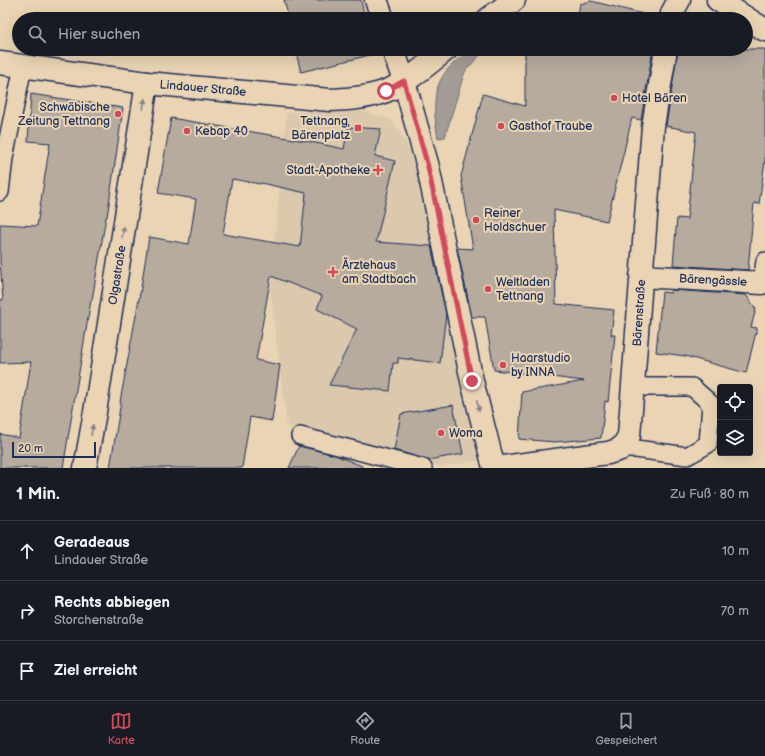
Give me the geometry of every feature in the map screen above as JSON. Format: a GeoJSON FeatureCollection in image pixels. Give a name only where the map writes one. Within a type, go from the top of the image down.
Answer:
{"type":"FeatureCollection","features":[{"type":"Feature","properties":{"kind":"street"},"geometry":{"type":"LineString","coordinates":[[376,0],[380,12]]}},
{"type":"Feature","properties":{"kind":"street"},"geometry":{"type":"LineString","coordinates":[[498,12],[514,0]]}},
{"type":"Feature","properties":{"kind":"street"},"geometry":{"type":"LineString","coordinates":[[673,12],[679,0]]}},
{"type":"Feature","properties":{"kind":"street"},"geometry":{"type":"LineString","coordinates":[[718,0],[737,12]]}},
{"type":"Feature","properties":{"kind":"street"},"geometry":{"type":"LineString","coordinates":[[753,22],[765,30]]}},
{"type":"Feature","properties":{"kind":"street"},"geometry":{"type":"LineString","coordinates":[[395,56],[404,81],[428,167],[472,381],[494,468],[608,453],[621,449]]}},
{"type":"Feature","properties":{"kind":"street","name":"Lindauer Straße"},"geometry":{"type":"LineString","coordinates":[[0,63],[147,83],[330,100],[359,98],[386,91],[404,81],[438,56]]}},
{"type":"Feature","properties":{"kind":"street","name":"Bärenstraße"},"geometry":{"type":"LineString","coordinates":[[621,449],[629,436],[653,126],[665,56]]}},
{"type":"Feature","properties":{"kind":"street","name":"Olgastraße"},"geometry":{"type":"LineString","coordinates":[[85,468],[147,83]]}},
{"type":"Feature","properties":{"kind":"street","name":"Bärengässle"},"geometry":{"type":"LineString","coordinates":[[641,276],[762,283]]}},
{"type":"Feature","properties":{"kind":"lane"},"geometry":{"type":"LineString","coordinates":[[0,192],[4,158],[22,66]]}},
{"type":"Feature","properties":{"kind":"lane","name":"Bärengässle"},"geometry":{"type":"LineString","coordinates":[[762,283],[765,261]]}},
{"type":"Feature","properties":{"kind":"lane"},"geometry":{"type":"LineString","coordinates":[[621,449],[636,449],[686,456],[708,444],[711,404],[692,387],[646,387],[633,385]]}},
{"type":"Feature","properties":{"kind":"lane"},"geometry":{"type":"LineString","coordinates":[[300,436],[423,468]]}},
{"type":"Feature","properties":{"kind":"shaded area"},"geometry":{"type":"Polygon","coordinates":[[[463,56],[479,56],[466,70],[463,77],[445,137],[438,138],[435,118],[435,99],[437,90],[445,73],[463,56]]]}},
{"type":"Feature","properties":{"kind":"shaded area"},"geometry":{"type":"Polygon","coordinates":[[[362,111],[391,120],[413,152],[482,460],[442,467],[397,459],[287,426],[270,288],[287,112],[362,111]]]}},
{"type":"Feature","properties":{"kind":"building"},"geometry":{"type":"Polygon","coordinates":[[[284,0],[361,0],[364,12],[287,12],[284,0]]]}},
{"type":"Feature","properties":{"kind":"building"},"geometry":{"type":"Polygon","coordinates":[[[591,1],[635,12],[578,12],[580,4],[591,1]]]}},
{"type":"Feature","properties":{"kind":"building"},"geometry":{"type":"Polygon","coordinates":[[[753,49],[765,49],[765,160],[759,204],[754,203],[748,270],[673,265],[677,218],[687,219],[696,132],[666,126],[677,56],[753,56],[753,49]]]}},
{"type":"Feature","properties":{"kind":"building"},"geometry":{"type":"Polygon","coordinates":[[[297,56],[366,56],[301,72],[297,56]]]}},
{"type":"Feature","properties":{"kind":"building"},"geometry":{"type":"Polygon","coordinates":[[[525,56],[652,56],[641,120],[632,118],[607,221],[554,210],[556,304],[614,310],[611,335],[615,335],[608,402],[605,401],[601,438],[555,442],[519,439],[522,392],[584,381],[494,370],[485,317],[472,317],[457,248],[473,249],[461,176],[483,94],[525,106],[525,56]]]}},
{"type":"Feature","properties":{"kind":"building"},"geometry":{"type":"Polygon","coordinates":[[[31,94],[123,108],[107,217],[91,300],[63,468],[0,468],[0,434],[19,438],[31,362],[0,363],[0,300],[3,300],[0,261],[0,224],[37,226],[50,143],[28,141],[31,94]]]}},
{"type":"Feature","properties":{"kind":"building"},"geometry":{"type":"Polygon","coordinates":[[[171,118],[344,149],[348,127],[381,129],[375,156],[395,161],[376,242],[431,246],[446,314],[440,363],[398,358],[398,363],[393,363],[390,391],[329,385],[357,329],[317,309],[322,296],[271,276],[256,360],[280,365],[272,421],[250,417],[242,468],[110,468],[149,237],[189,244],[196,199],[158,193],[171,118]],[[232,179],[223,234],[300,247],[306,193],[232,179]]]}},
{"type":"Feature","properties":{"kind":"building"},"geometry":{"type":"Polygon","coordinates":[[[671,290],[746,295],[756,309],[751,327],[757,328],[746,373],[685,356],[656,352],[662,292],[671,293],[671,290]]]}},
{"type":"Feature","properties":{"kind":"building"},"geometry":{"type":"Polygon","coordinates":[[[453,405],[463,454],[428,460],[394,450],[401,414],[453,405]]]}},
{"type":"Feature","properties":{"kind":"building"},"geometry":{"type":"Polygon","coordinates":[[[299,446],[335,455],[362,466],[362,468],[289,468],[299,446]]]}},
{"type":"Feature","properties":{"kind":"place","name":"Hotel Bären"},"geometry":{"type":"Point","coordinates":[614,98]}},
{"type":"Feature","properties":{"kind":"place","name":"Schwäbische Zeitung Tettnang"},"geometry":{"type":"Point","coordinates":[118,114]}},
{"type":"Feature","properties":{"kind":"place","name":"Gasthof Traube"},"geometry":{"type":"Point","coordinates":[501,126]}},
{"type":"Feature","properties":{"kind":"place","name":"Tettnang, Bärenplatz"},"geometry":{"type":"Point","coordinates":[358,128]}},
{"type":"Feature","properties":{"kind":"place","name":"Kebap 40"},"geometry":{"type":"Point","coordinates":[187,131]}},
{"type":"Feature","properties":{"kind":"place","name":"Stadt-Apotheke"},"geometry":{"type":"Point","coordinates":[378,170]}},
{"type":"Feature","properties":{"kind":"place","name":"Reiner Holdschuer"},"geometry":{"type":"Point","coordinates":[476,220]}},
{"type":"Feature","properties":{"kind":"place","name":"Ärztehaus am Stadtbach"},"geometry":{"type":"Point","coordinates":[333,272]}},
{"type":"Feature","properties":{"kind":"place","name":"Weltladen Tettnang"},"geometry":{"type":"Point","coordinates":[488,289]}},
{"type":"Feature","properties":{"kind":"place","name":"Haarstudio by INNA"},"geometry":{"type":"Point","coordinates":[503,365]}},
{"type":"Feature","properties":{"kind":"place","name":"Woma"},"geometry":{"type":"Point","coordinates":[441,433]}},
{"type":"Feature","properties":{"kind":"route"},"geometry":{"type":"LineString","coordinates":[[386,91],[404,81],[428,167],[472,381]]}}]}
